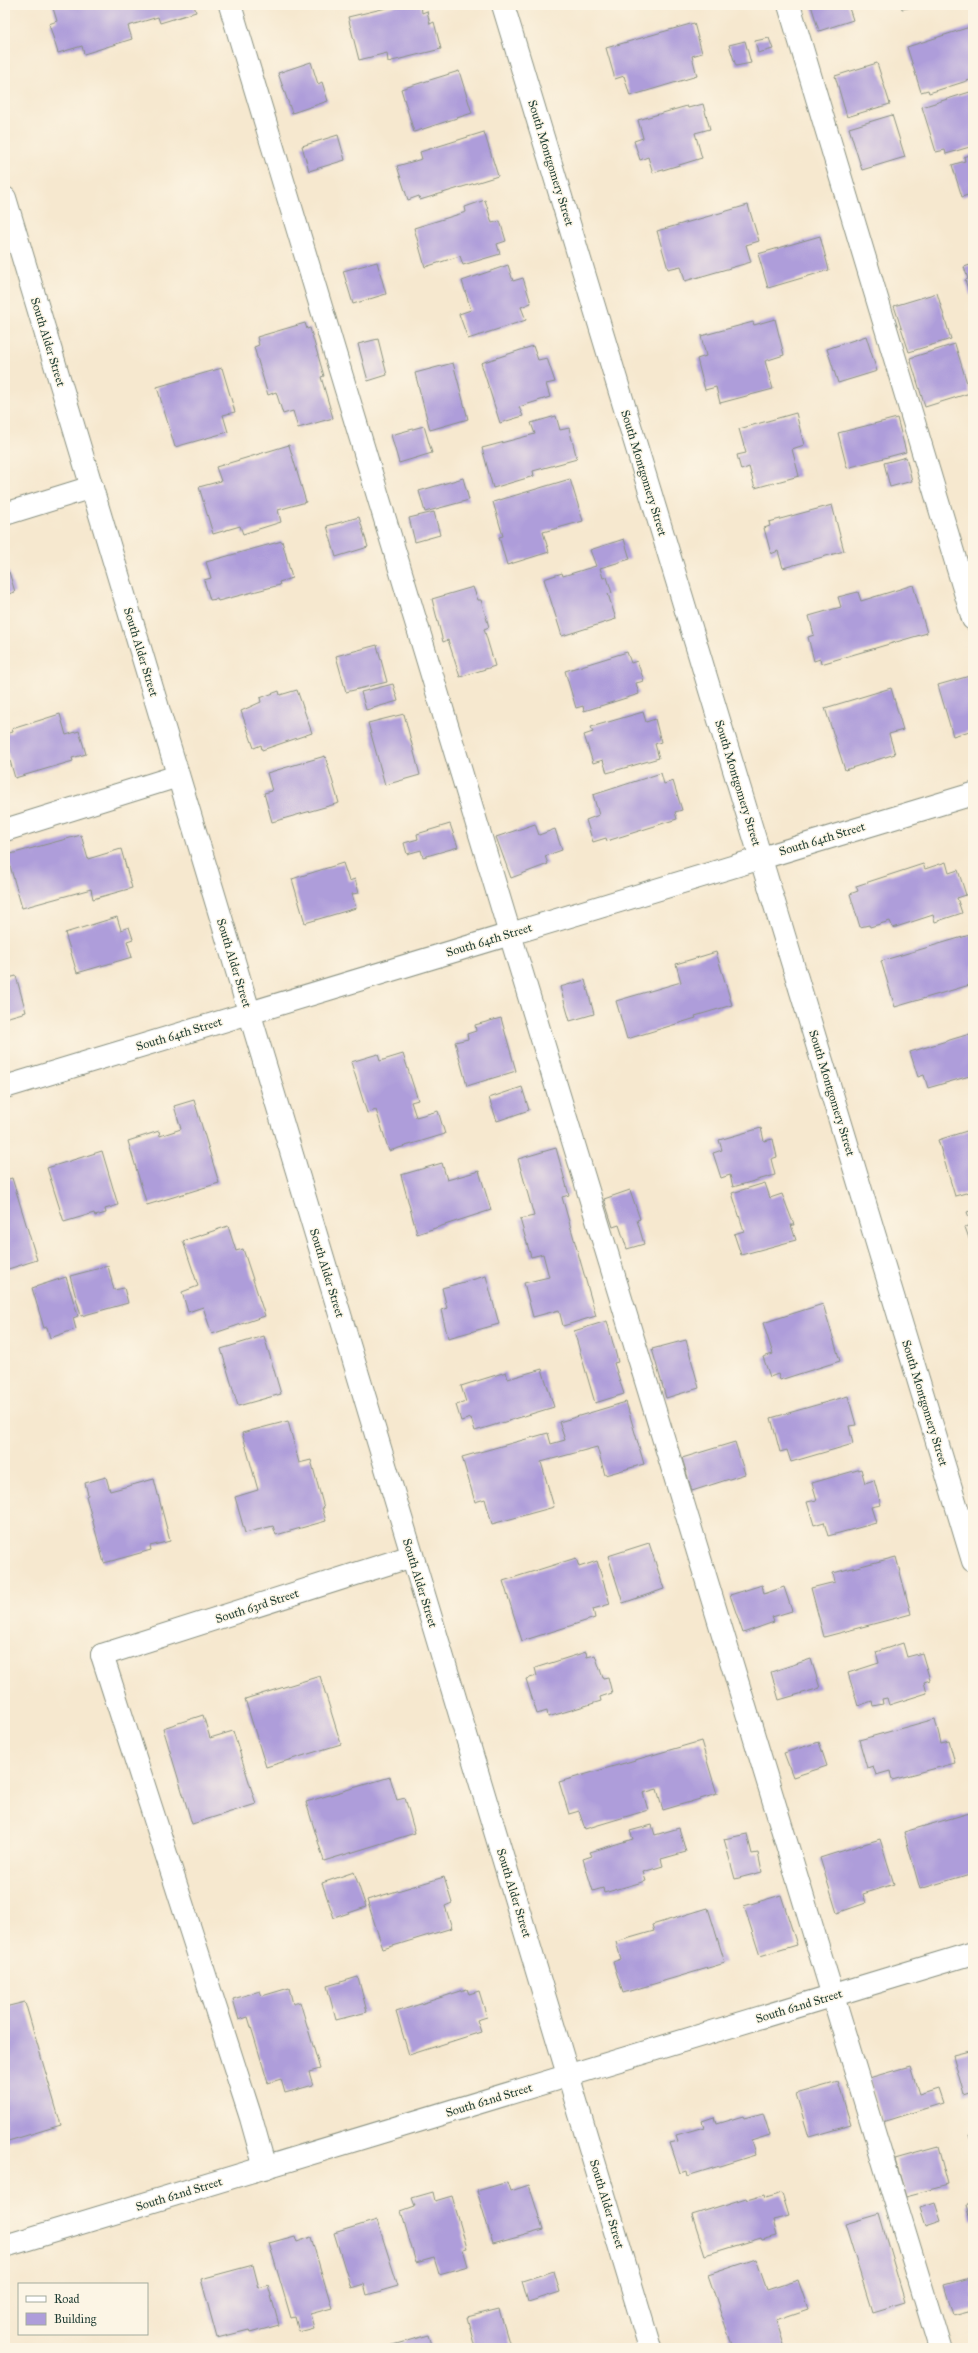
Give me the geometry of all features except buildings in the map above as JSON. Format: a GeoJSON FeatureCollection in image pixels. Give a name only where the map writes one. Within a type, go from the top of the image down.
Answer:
{"type":"FeatureCollection","features":[{"type":"Feature","properties":{"kind":"street"},"geometry":{"type":"LineString","coordinates":[[230,5],[510,934],[834,1995],[940,2348]]}},
{"type":"Feature","properties":{"kind":"street","name":"South Montgomery Street"},"geometry":{"type":"LineString","coordinates":[[503,5],[973,1561]]}},
{"type":"Feature","properties":{"kind":"street"},"geometry":{"type":"LineString","coordinates":[[789,5],[973,618]]}},
{"type":"Feature","properties":{"kind":"street","name":"South Alder Street"},"geometry":{"type":"LineString","coordinates":[[5,198],[650,2348]]}},
{"type":"Feature","properties":{"kind":"street"},"geometry":{"type":"LineString","coordinates":[[5,514],[92,487]]}},
{"type":"Feature","properties":{"kind":"street"},"geometry":{"type":"LineString","coordinates":[[5,830],[178,776]]}},
{"type":"Feature","properties":{"kind":"street","name":"South 64th Street"},"geometry":{"type":"LineString","coordinates":[[5,1087],[973,794]]}},
{"type":"Feature","properties":{"kind":"street","name":"South 63rd Street"},"geometry":{"type":"LineString","coordinates":[[265,2168],[249,2111],[102,1654],[412,1556]]}},
{"type":"Feature","properties":{"kind":"street","name":"South 62nd Street"},"geometry":{"type":"LineString","coordinates":[[5,2246],[973,1953]]}}]}
